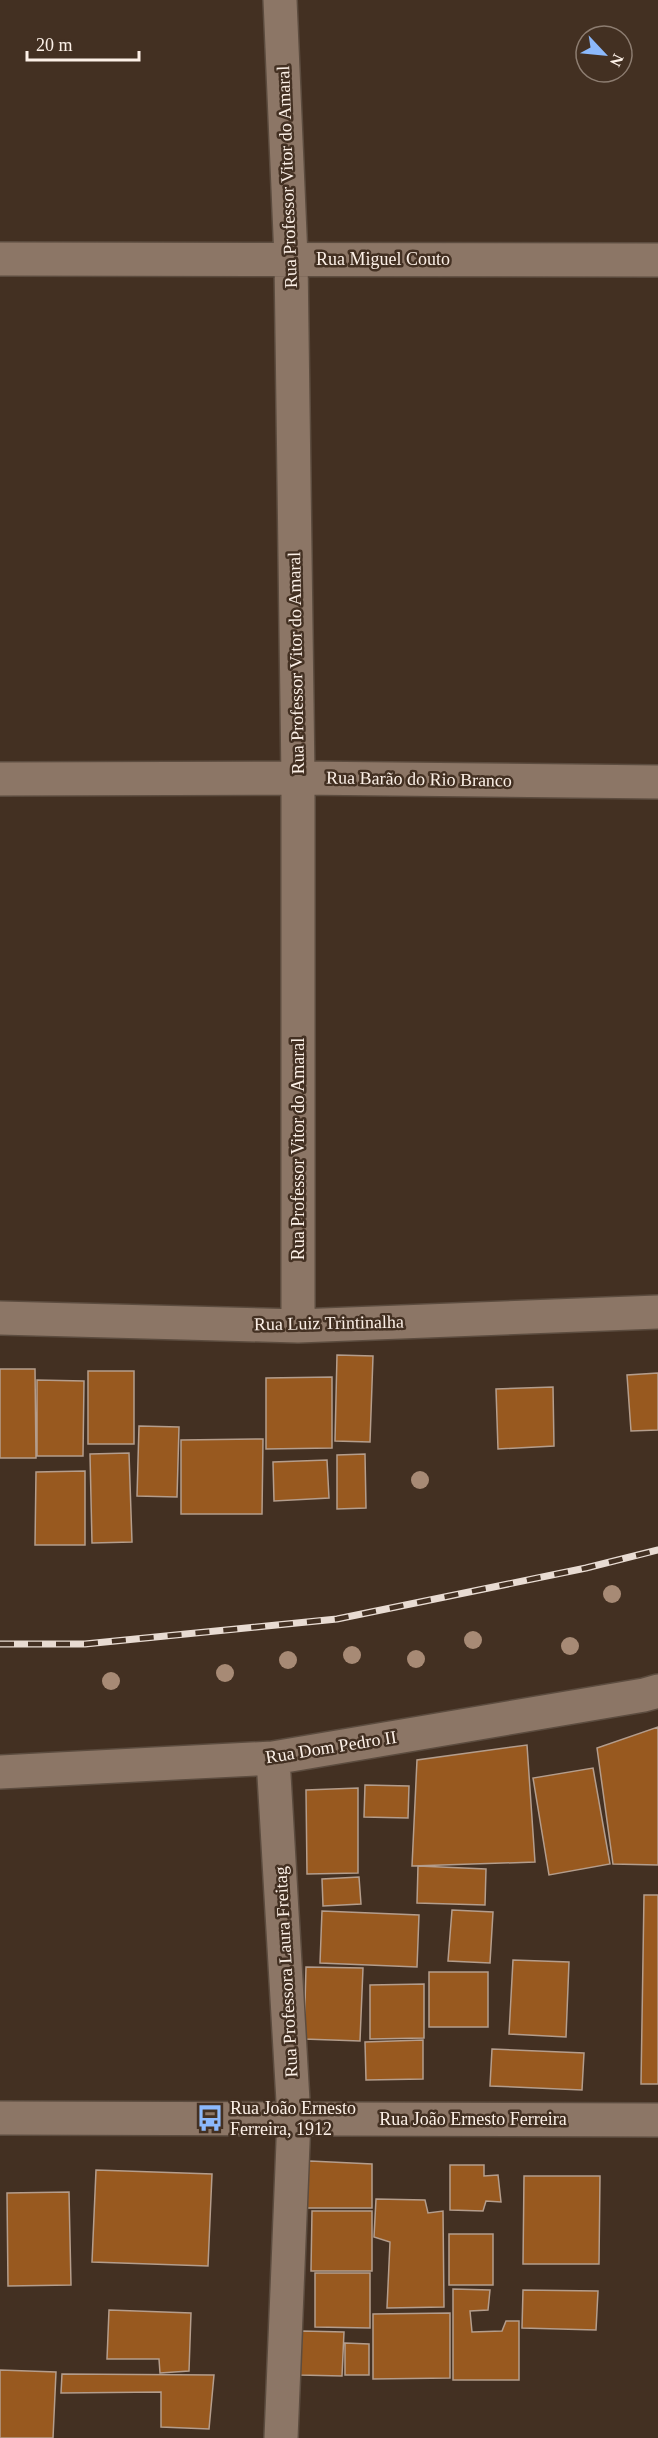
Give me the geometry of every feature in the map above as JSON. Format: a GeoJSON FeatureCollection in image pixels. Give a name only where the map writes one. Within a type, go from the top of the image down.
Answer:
{"type":"FeatureCollection","features":[{"type":"Feature","properties":{"kind":"street","name":"Rua Professor Vitor do Amaral"},"geometry":{"type":"LineString","coordinates":[[280,0],[291,258],[297,778],[298,1326]]}},
{"type":"Feature","properties":{"kind":"street","name":"Rua Miguel Couto"},"geometry":{"type":"LineString","coordinates":[[0,259],[658,260]]}},
{"type":"Feature","properties":{"kind":"street","name":"Rua Barão do Rio Branco"},"geometry":{"type":"LineString","coordinates":[[0,779],[297,778],[658,782]]}},
{"type":"Feature","properties":{"kind":"street","name":"Rua Luiz Trintinalha"},"geometry":{"type":"LineString","coordinates":[[0,1318],[298,1326],[658,1312]]}},
{"type":"Feature","properties":{"kind":"street","name":"Rua Dom Pedro II"},"geometry":{"type":"LineString","coordinates":[[0,1772],[273,1758],[644,1695],[658,1690]]}},
{"type":"Feature","properties":{"kind":"street","name":"Rua Professora Laura Freitag"},"geometry":{"type":"LineString","coordinates":[[273,1758],[294,2118],[280,2438]]}},
{"type":"Feature","properties":{"kind":"street","name":"Rua João Ernesto Ferreira"},"geometry":{"type":"LineString","coordinates":[[0,2118],[658,2120]]}},
{"type":"Feature","properties":{"kind":"building"},"geometry":{"type":"Polygon","coordinates":[[[337,1355],[373,1356],[370,1442],[335,1441],[337,1355]]]}},
{"type":"Feature","properties":{"kind":"building"},"geometry":{"type":"Polygon","coordinates":[[[0,1369],[35,1369],[36,1458],[0,1458],[0,1369]]]}},
{"type":"Feature","properties":{"kind":"building"},"geometry":{"type":"Polygon","coordinates":[[[88,1371],[134,1371],[134,1444],[88,1444],[88,1371]]]}},
{"type":"Feature","properties":{"kind":"building"},"geometry":{"type":"Polygon","coordinates":[[[658,1373],[658,1430],[631,1431],[627,1375],[658,1373]]]}},
{"type":"Feature","properties":{"kind":"building"},"geometry":{"type":"Polygon","coordinates":[[[332,1377],[332,1448],[266,1449],[266,1378],[332,1377]]]}},
{"type":"Feature","properties":{"kind":"building"},"geometry":{"type":"Polygon","coordinates":[[[37,1380],[84,1381],[83,1456],[37,1456],[37,1380]]]}},
{"type":"Feature","properties":{"kind":"building"},"geometry":{"type":"Polygon","coordinates":[[[553,1387],[554,1446],[498,1449],[496,1389],[553,1387]]]}},
{"type":"Feature","properties":{"kind":"building"},"geometry":{"type":"Polygon","coordinates":[[[139,1426],[179,1427],[177,1497],[137,1496],[139,1426]]]}},
{"type":"Feature","properties":{"kind":"building"},"geometry":{"type":"Polygon","coordinates":[[[263,1439],[262,1514],[181,1514],[181,1440],[263,1439]]]}},
{"type":"Feature","properties":{"kind":"building"},"geometry":{"type":"Polygon","coordinates":[[[129,1453],[132,1542],[92,1543],[90,1454],[129,1453]]]}},
{"type":"Feature","properties":{"kind":"building"},"geometry":{"type":"Polygon","coordinates":[[[365,1454],[366,1508],[337,1509],[337,1455],[365,1454]]]}},
{"type":"Feature","properties":{"kind":"building"},"geometry":{"type":"Polygon","coordinates":[[[327,1460],[329,1498],[274,1501],[273,1462],[327,1460]]]}},
{"type":"Feature","properties":{"kind":"building"},"geometry":{"type":"Polygon","coordinates":[[[85,1471],[85,1545],[35,1545],[36,1472],[85,1471]]]}},
{"type":"Feature","properties":{"kind":"building"},"geometry":{"type":"Polygon","coordinates":[[[658,1727],[658,1865],[613,1864],[597,1748],[658,1727]]]}},
{"type":"Feature","properties":{"kind":"building"},"geometry":{"type":"Polygon","coordinates":[[[527,1745],[535,1862],[412,1866],[417,1760],[527,1745]]]}},
{"type":"Feature","properties":{"kind":"building"},"geometry":{"type":"Polygon","coordinates":[[[593,1768],[610,1864],[549,1875],[533,1778],[593,1768]]]}},
{"type":"Feature","properties":{"kind":"building"},"geometry":{"type":"Polygon","coordinates":[[[365,1785],[409,1786],[408,1818],[364,1817],[365,1785]]]}},
{"type":"Feature","properties":{"kind":"building"},"geometry":{"type":"Polygon","coordinates":[[[358,1788],[358,1873],[307,1874],[306,1790],[358,1788]]]}},
{"type":"Feature","properties":{"kind":"building"},"geometry":{"type":"Polygon","coordinates":[[[418,1866],[486,1869],[485,1905],[417,1903],[418,1866]]]}},
{"type":"Feature","properties":{"kind":"building"},"geometry":{"type":"Polygon","coordinates":[[[359,1877],[361,1904],[323,1906],[322,1879],[359,1877]]]}},
{"type":"Feature","properties":{"kind":"building"},"geometry":{"type":"Polygon","coordinates":[[[644,1895],[658,1895],[658,2084],[641,2084],[644,1895]]]}},
{"type":"Feature","properties":{"kind":"building"},"geometry":{"type":"Polygon","coordinates":[[[452,1910],[493,1912],[490,1963],[448,1961],[452,1910]]]}},
{"type":"Feature","properties":{"kind":"building"},"geometry":{"type":"Polygon","coordinates":[[[322,1911],[419,1915],[417,1967],[320,1963],[322,1911]]]}},
{"type":"Feature","properties":{"kind":"building"},"geometry":{"type":"Polygon","coordinates":[[[513,1960],[569,1962],[566,2037],[509,2034],[513,1960]]]}},
{"type":"Feature","properties":{"kind":"building"},"geometry":{"type":"Polygon","coordinates":[[[306,1967],[363,1968],[360,2041],[304,2039],[306,1967]]]}},
{"type":"Feature","properties":{"kind":"building"},"geometry":{"type":"Polygon","coordinates":[[[429,1972],[488,1972],[488,2027],[429,2027],[429,1972]]]}},
{"type":"Feature","properties":{"kind":"building"},"geometry":{"type":"Polygon","coordinates":[[[424,1984],[424,2038],[370,2039],[370,1985],[424,1984]]]}},
{"type":"Feature","properties":{"kind":"building"},"geometry":{"type":"Polygon","coordinates":[[[423,2040],[423,2079],[366,2080],[365,2042],[423,2040]]]}},
{"type":"Feature","properties":{"kind":"building"},"geometry":{"type":"Polygon","coordinates":[[[492,2049],[584,2053],[582,2090],[490,2086],[492,2049]]]}},
{"type":"Feature","properties":{"kind":"building"},"geometry":{"type":"Polygon","coordinates":[[[310,2161],[372,2164],[372,2208],[301,2208],[302,2169],[310,2161]]]}},
{"type":"Feature","properties":{"kind":"building"},"geometry":{"type":"Polygon","coordinates":[[[450,2165],[484,2165],[484,2176],[498,2175],[501,2202],[486,2201],[483,2211],[450,2210],[450,2165]]]}},
{"type":"Feature","properties":{"kind":"building"},"geometry":{"type":"Polygon","coordinates":[[[96,2170],[212,2174],[208,2266],[92,2262],[96,2170]]]}},
{"type":"Feature","properties":{"kind":"building"},"geometry":{"type":"Polygon","coordinates":[[[524,2176],[600,2176],[599,2264],[523,2264],[524,2176]]]}},
{"type":"Feature","properties":{"kind":"building"},"geometry":{"type":"Polygon","coordinates":[[[69,2192],[71,2285],[8,2286],[7,2193],[69,2192]]]}},
{"type":"Feature","properties":{"kind":"building"},"geometry":{"type":"Polygon","coordinates":[[[376,2199],[425,2200],[428,2213],[443,2211],[444,2307],[387,2308],[390,2242],[374,2237],[376,2199]]]}},
{"type":"Feature","properties":{"kind":"building"},"geometry":{"type":"Polygon","coordinates":[[[312,2211],[372,2211],[372,2271],[311,2271],[312,2211]]]}},
{"type":"Feature","properties":{"kind":"building"},"geometry":{"type":"Polygon","coordinates":[[[449,2234],[493,2234],[493,2285],[449,2285],[449,2234]]]}},
{"type":"Feature","properties":{"kind":"building"},"geometry":{"type":"Polygon","coordinates":[[[315,2273],[370,2273],[370,2328],[315,2327],[315,2273]]]}},
{"type":"Feature","properties":{"kind":"building"},"geometry":{"type":"Polygon","coordinates":[[[453,2289],[490,2290],[488,2310],[470,2311],[472,2332],[502,2331],[506,2321],[519,2321],[519,2380],[453,2380],[453,2289]]]}},
{"type":"Feature","properties":{"kind":"building"},"geometry":{"type":"Polygon","coordinates":[[[523,2290],[598,2291],[596,2330],[522,2328],[523,2290]]]}},
{"type":"Feature","properties":{"kind":"building"},"geometry":{"type":"Polygon","coordinates":[[[109,2310],[191,2313],[189,2371],[160,2373],[159,2359],[107,2359],[109,2310]]]}},
{"type":"Feature","properties":{"kind":"building"},"geometry":{"type":"Polygon","coordinates":[[[450,2313],[450,2378],[373,2379],[373,2314],[450,2313]]]}},
{"type":"Feature","properties":{"kind":"building"},"geometry":{"type":"Polygon","coordinates":[[[302,2331],[344,2332],[342,2376],[300,2375],[302,2331]]]}},
{"type":"Feature","properties":{"kind":"building"},"geometry":{"type":"Polygon","coordinates":[[[345,2343],[369,2344],[369,2375],[345,2375],[345,2343]]]}},
{"type":"Feature","properties":{"kind":"building"},"geometry":{"type":"Polygon","coordinates":[[[0,2370],[56,2372],[53,2438],[0,2438],[0,2370]]]}},
{"type":"Feature","properties":{"kind":"building"},"geometry":{"type":"Polygon","coordinates":[[[62,2374],[214,2375],[209,2429],[161,2427],[161,2392],[61,2393],[62,2374]]]}},
{"type":"Feature","properties":{"kind":"railway"},"geometry":{"type":"LineString","coordinates":[[0,1644],[85,1644],[337,1619],[586,1568],[658,1550]]}},
{"type":"Feature","properties":{"kind":"place","name":"Rua João Ernesto Ferreira, 1912"},"geometry":{"type":"Point","coordinates":[210,2118]}}]}
